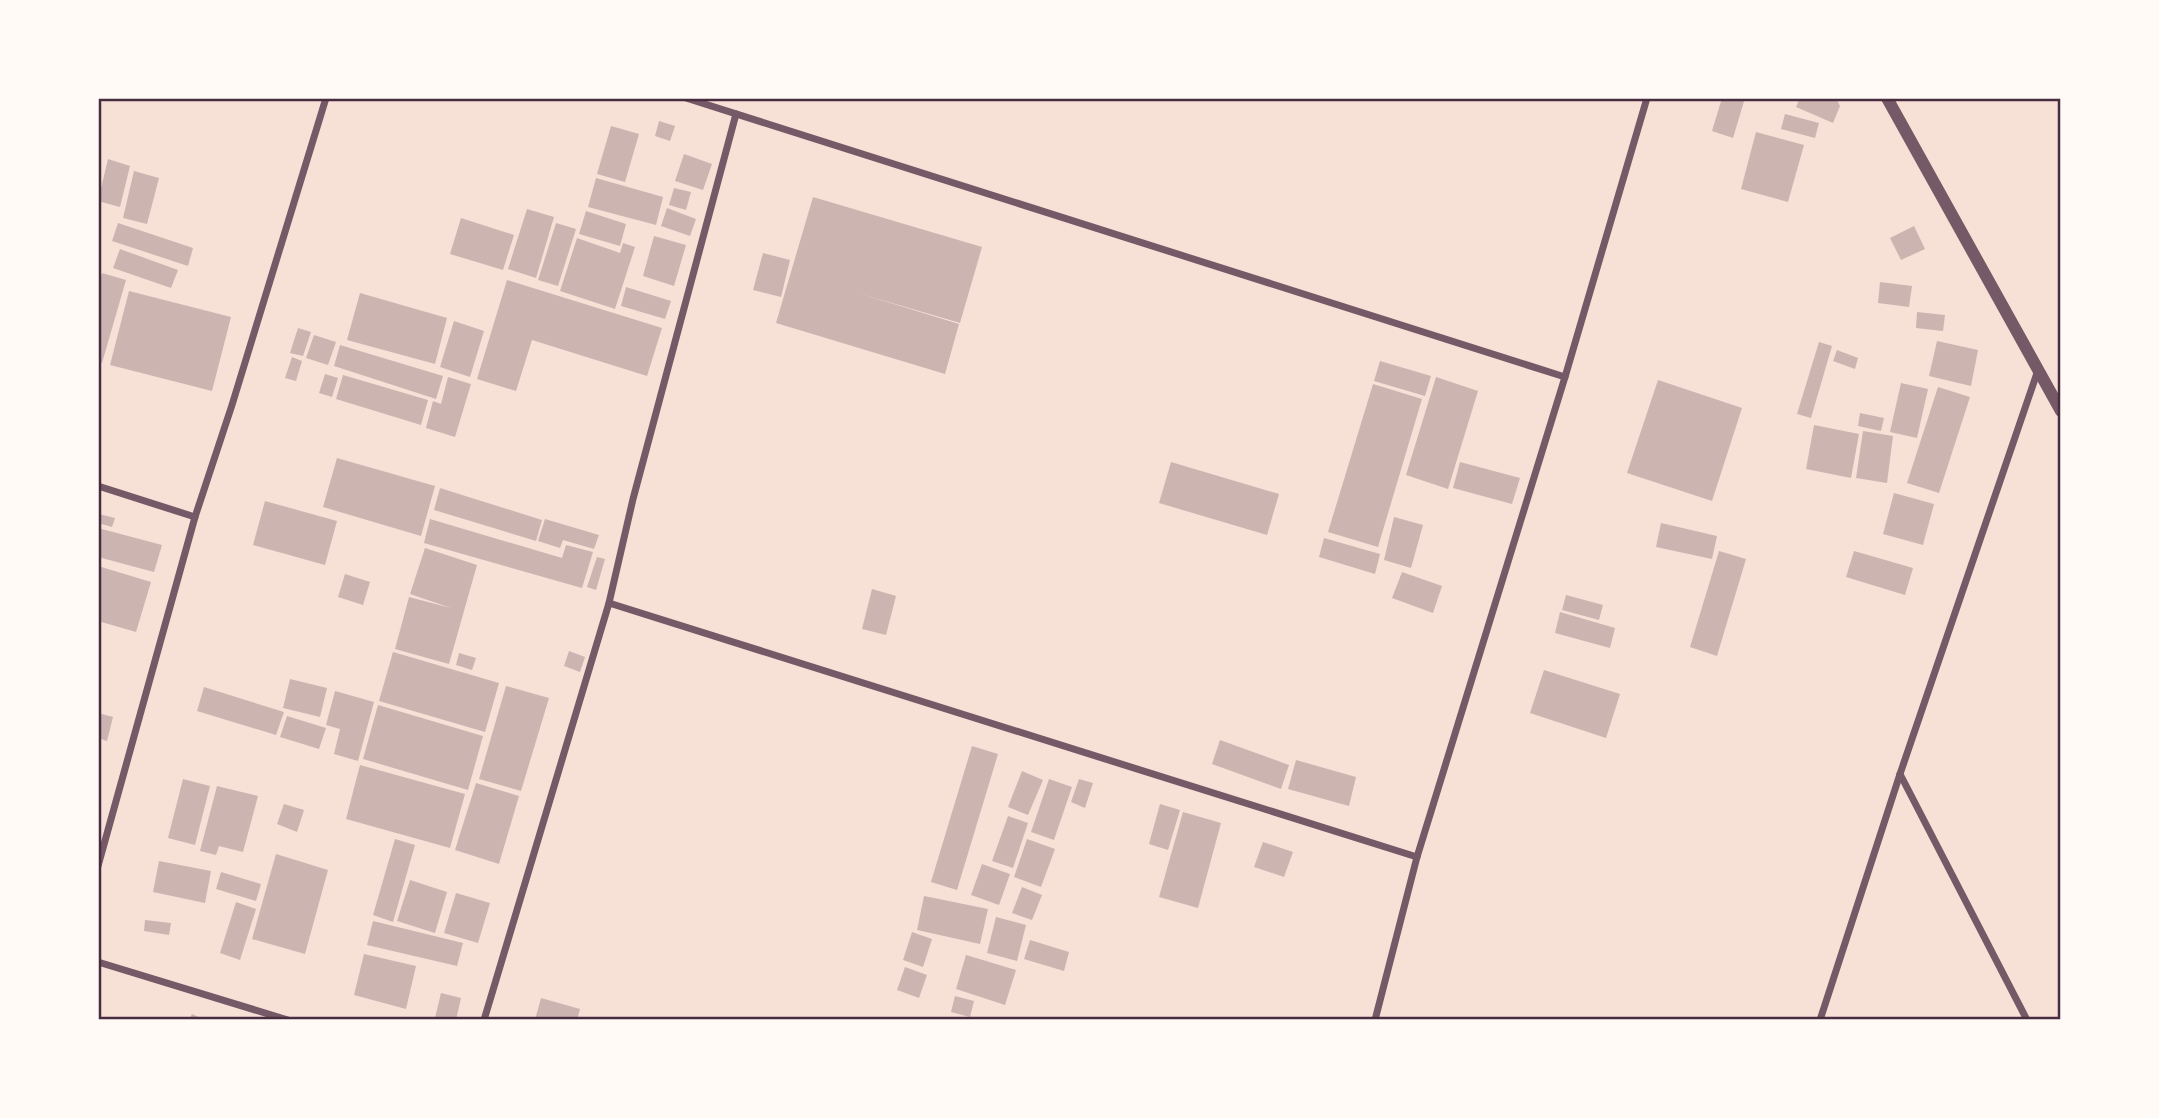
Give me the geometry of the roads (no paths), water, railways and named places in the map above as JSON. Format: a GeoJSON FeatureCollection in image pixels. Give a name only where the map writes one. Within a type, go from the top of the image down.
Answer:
{"type":"FeatureCollection","features":[{"type":"Feature","properties":{"kind":"street"},"geometry":{"type":"LineString","coordinates":[[98,866],[195,517],[326,98]]}},
{"type":"Feature","properties":{"kind":"street"},"geometry":{"type":"LineString","coordinates":[[686,98],[1565,377]]}},
{"type":"Feature","properties":{"kind":"street"},"geometry":{"type":"LineString","coordinates":[[1375,1020],[1417,857],[1565,377],[1647,98]]}},
{"type":"Feature","properties":{"kind":"street"},"geometry":{"type":"LineString","coordinates":[[1887,98],[2061,411]]}},
{"type":"Feature","properties":{"kind":"street"},"geometry":{"type":"LineString","coordinates":[[484,1020],[609,603],[633,499],[736,114]]}},
{"type":"Feature","properties":{"kind":"street"},"geometry":{"type":"LineString","coordinates":[[1820,1020],[1900,774],[2038,370]]}},
{"type":"Feature","properties":{"kind":"street"},"geometry":{"type":"LineString","coordinates":[[98,486],[195,517]]}},
{"type":"Feature","properties":{"kind":"street"},"geometry":{"type":"LineString","coordinates":[[609,603],[1417,857]]}},
{"type":"Feature","properties":{"kind":"street"},"geometry":{"type":"LineString","coordinates":[[1900,774],[2027,1020]]}},
{"type":"Feature","properties":{"kind":"street"},"geometry":{"type":"LineString","coordinates":[[98,962],[288,1020]]}}]}
